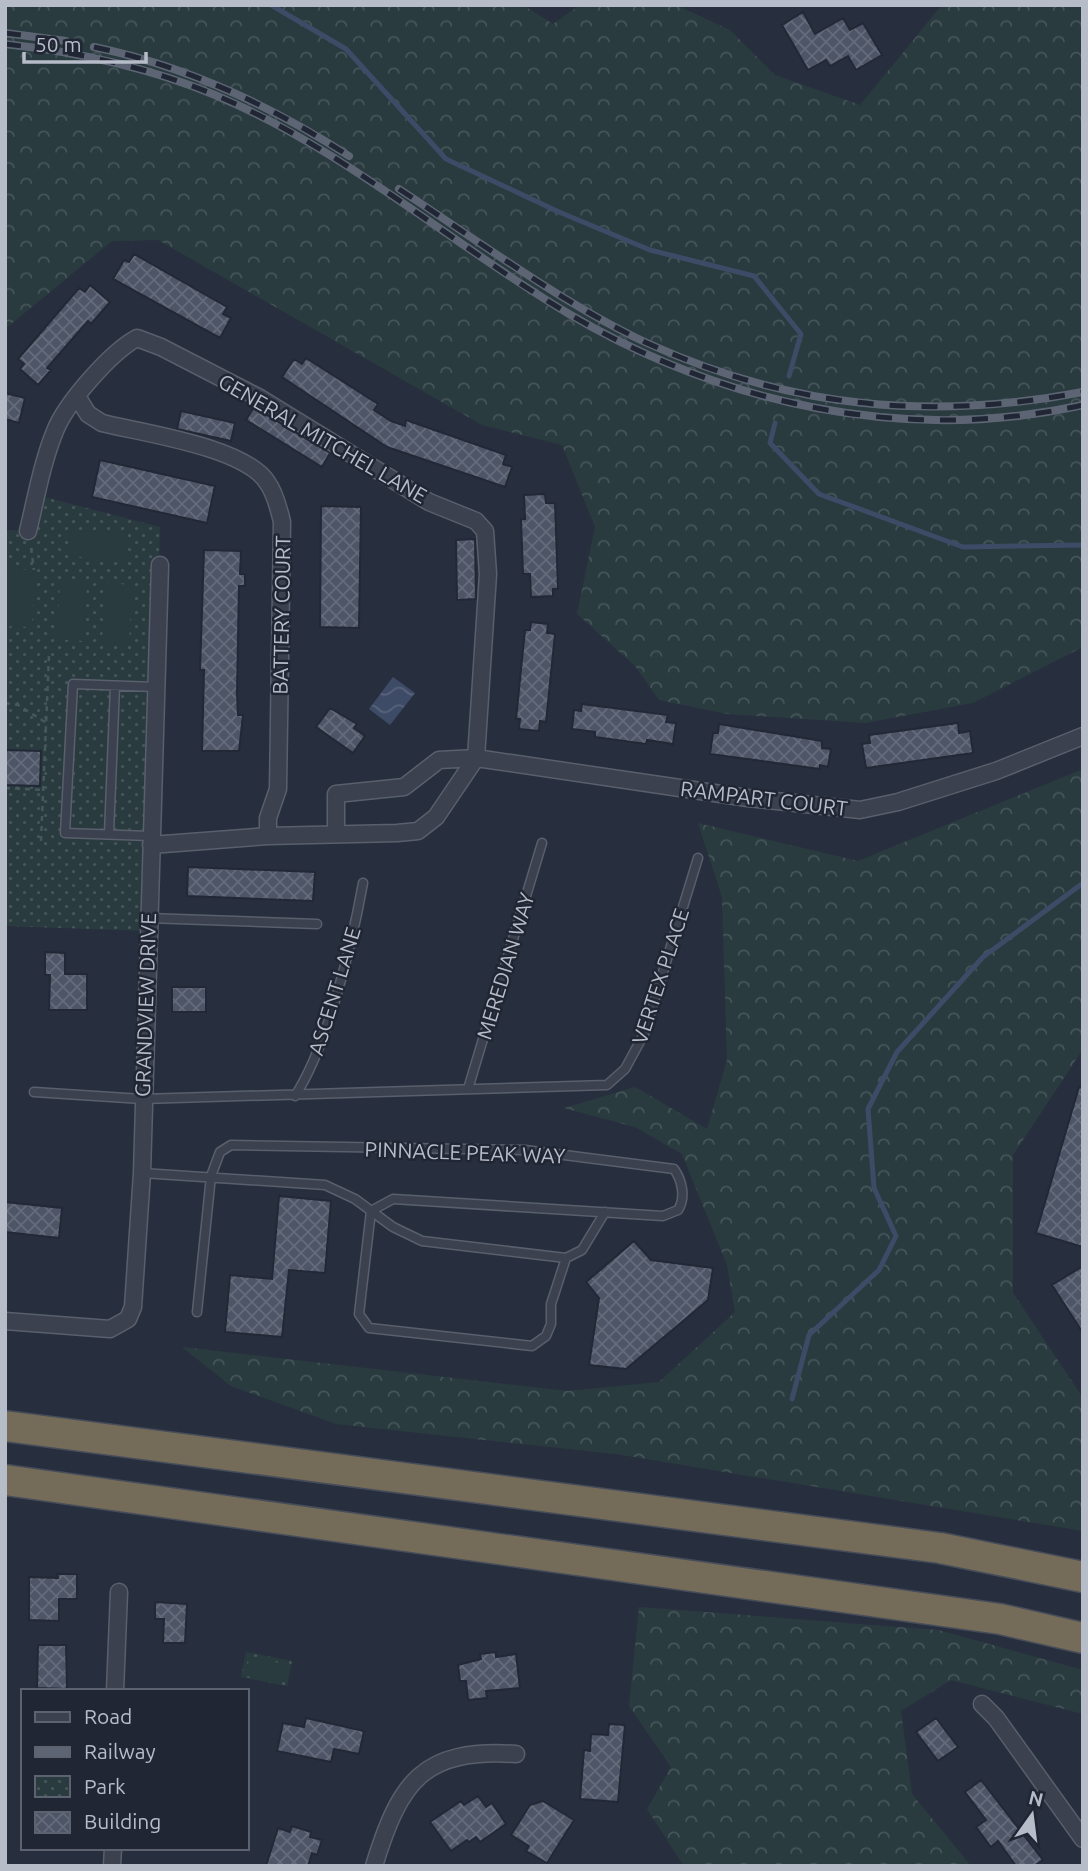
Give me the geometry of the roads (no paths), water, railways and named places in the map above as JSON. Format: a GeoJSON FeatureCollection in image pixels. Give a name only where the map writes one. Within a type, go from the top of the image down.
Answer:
{"type":"FeatureCollection","features":[{"type":"Feature","properties":{"kind":"highway"},"geometry":{"type":"LineString","coordinates":[[5,1426],[940,1548],[1083,1577]]}},
{"type":"Feature","properties":{"kind":"highway"},"geometry":{"type":"LineString","coordinates":[[5,1480],[1000,1619],[1083,1638]]}},
{"type":"Feature","properties":{"kind":"street","name":"GENERAL MITCHEL LANE"},"geometry":{"type":"LineString","coordinates":[[28,531],[56,429],[78,398],[121,347],[137,338],[161,347],[260,398],[429,502],[476,521],[485,531],[488,574],[476,758]]}},
{"type":"Feature","properties":{"kind":"street","name":"BATTERY COURT"},"geometry":{"type":"LineString","coordinates":[[78,398],[88,414],[102,422],[231,454],[267,482],[278,507],[282,522],[278,789],[268,818],[268,836]]}},
{"type":"Feature","properties":{"kind":"street","name":"GRANDVIEW DRIVE"},"geometry":{"type":"LineString","coordinates":[[5,1321],[93,1330],[110,1329],[128,1319],[133,1307],[142,1173],[142,1099],[160,565]]}},
{"type":"Feature","properties":{"kind":"street","name":"RAMPART COURT"},"geometry":{"type":"LineString","coordinates":[[336,834],[336,793],[404,787],[439,760],[476,758],[748,798],[860,810],[898,802],[996,771],[1083,736]]}},
{"type":"Feature","properties":{"kind":"street"},"geometry":{"type":"LineString","coordinates":[[150,840],[418,831],[436,817],[476,758]]}},
{"type":"Feature","properties":{"kind":"street"},"geometry":{"type":"LineString","coordinates":[[115,1689],[119,1592]]}},
{"type":"Feature","properties":{"kind":"street"},"geometry":{"type":"LineString","coordinates":[[982,1704],[996,1718],[1083,1839]]}},
{"type":"Feature","properties":{"kind":"street"},"geometry":{"type":"LineString","coordinates":[[374,1866],[399,1797],[428,1768],[461,1755],[516,1754]]}},
{"type":"Feature","properties":{"kind":"lane"},"geometry":{"type":"LineString","coordinates":[[150,840],[108,834],[65,833],[73,684],[156,687]]}},
{"type":"Feature","properties":{"kind":"lane"},"geometry":{"type":"LineString","coordinates":[[108,834],[115,686]]}},
{"type":"Feature","properties":{"kind":"lane","name":"MEREDIAN WAY"},"geometry":{"type":"LineString","coordinates":[[468,1089],[542,843]]}},
{"type":"Feature","properties":{"kind":"lane","name":"VERTEX PLACE"},"geometry":{"type":"LineString","coordinates":[[468,1089],[607,1085],[625,1069],[645,1034],[698,859]]}},
{"type":"Feature","properties":{"kind":"lane","name":"ASCENT LANE"},"geometry":{"type":"LineString","coordinates":[[295,1096],[317,1051],[355,928],[363,883]]}},
{"type":"Feature","properties":{"kind":"lane"},"geometry":{"type":"LineString","coordinates":[[148,918],[317,924]]}},
{"type":"Feature","properties":{"kind":"lane"},"geometry":{"type":"LineString","coordinates":[[34,1092],[142,1099],[468,1089]]}},
{"type":"Feature","properties":{"kind":"lane","name":"PINNACLE PEAK WAY"},"geometry":{"type":"LineString","coordinates":[[211,1176],[220,1153],[231,1145],[525,1150],[674,1169],[680,1178],[682,1204],[678,1210],[663,1216],[393,1199],[371,1211]]}},
{"type":"Feature","properties":{"kind":"lane"},"geometry":{"type":"LineString","coordinates":[[142,1173],[325,1185],[355,1199],[393,1227],[422,1241],[566,1258],[582,1250],[605,1212]]}},
{"type":"Feature","properties":{"kind":"lane"},"geometry":{"type":"LineString","coordinates":[[197,1312],[211,1176]]}},
{"type":"Feature","properties":{"kind":"lane"},"geometry":{"type":"LineString","coordinates":[[371,1211],[359,1314],[369,1328],[532,1346],[546,1336],[551,1324],[551,1304],[566,1258]]}},
{"type":"Feature","properties":{"kind":"water"},"geometry":{"type":"Polygon","coordinates":[[[393,677],[415,693],[390,725],[369,709],[393,677]]]}},
{"type":"Feature","properties":{"kind":"waterway"},"geometry":{"type":"LineString","coordinates":[[271,5],[346,49],[446,159],[559,212],[650,250],[754,276],[801,334],[789,376]]}},
{"type":"Feature","properties":{"kind":"waterway"},"geometry":{"type":"LineString","coordinates":[[775,423],[770,443],[819,494],[963,547],[1083,545]]}},
{"type":"Feature","properties":{"kind":"waterway"},"geometry":{"type":"LineString","coordinates":[[792,1399],[809,1335],[879,1270],[896,1236],[874,1188],[868,1109],[897,1052],[983,957],[1083,883]]}},
{"type":"Feature","properties":{"kind":"railway"},"geometry":{"type":"LineString","coordinates":[[5,33],[66,41]]}},
{"type":"Feature","properties":{"kind":"railway"},"geometry":{"type":"LineString","coordinates":[[5,44],[85,56],[164,76],[215,95],[262,117],[352,169],[569,314],[628,346],[690,372],[753,393],[818,408],[883,417],[950,420],[1016,416],[1083,405]]}},
{"type":"Feature","properties":{"kind":"railway"},"geometry":{"type":"LineString","coordinates":[[94,47],[194,76],[258,104],[349,156]]}},
{"type":"Feature","properties":{"kind":"railway"},"geometry":{"type":"LineString","coordinates":[[399,189],[521,270],[615,327],[701,365],[754,382],[807,395],[861,403],[916,406],[970,406],[1083,392]]}}]}
